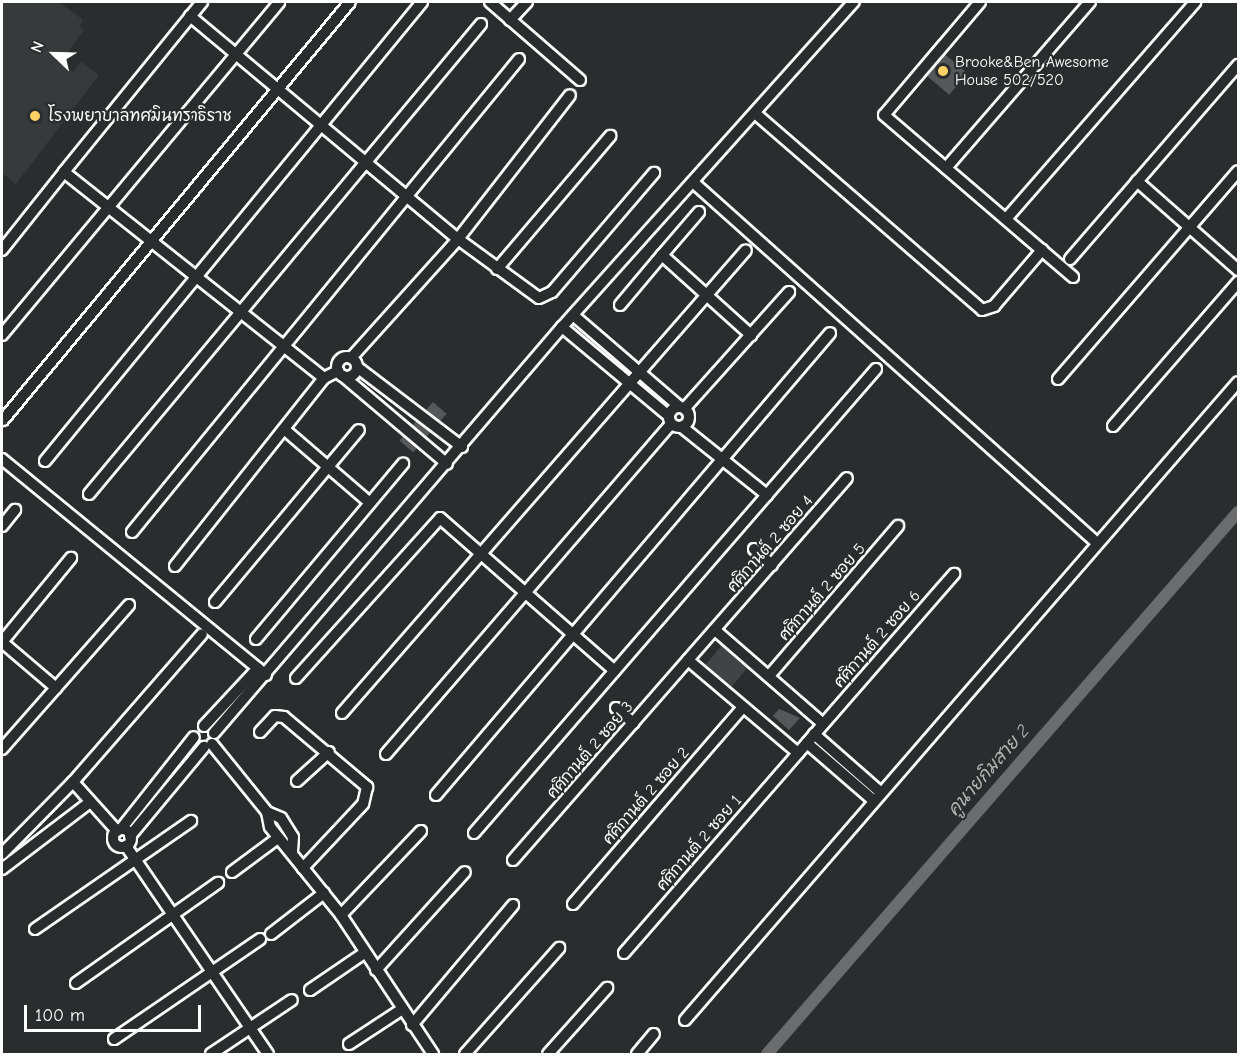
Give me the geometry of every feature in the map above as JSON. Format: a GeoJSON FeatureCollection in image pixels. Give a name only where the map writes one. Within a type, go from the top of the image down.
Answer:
{"type":"FeatureCollection","features":[{"type":"Feature","properties":{"kind":"street"},"geometry":{"type":"LineString","coordinates":[[2,250],[202,2]]}},
{"type":"Feature","properties":{"kind":"street"},"geometry":{"type":"LineString","coordinates":[[2,335],[279,2]]}},
{"type":"Feature","properties":{"kind":"street"},"geometry":{"type":"LineString","coordinates":[[3,420],[150,241],[279,91],[350,2]]}},
{"type":"Feature","properties":{"kind":"street"},"geometry":{"type":"LineString","coordinates":[[45,462],[422,2]]}},
{"type":"Feature","properties":{"kind":"street"},"geometry":{"type":"LineString","coordinates":[[490,2],[580,80]]}},
{"type":"Feature","properties":{"kind":"street"},"geometry":{"type":"LineString","coordinates":[[510,20],[527,2]]}},
{"type":"Feature","properties":{"kind":"street"},"geometry":{"type":"LineString","coordinates":[[214,733],[262,672],[462,447],[562,327],[855,2]]}},
{"type":"Feature","properties":{"kind":"street"},"geometry":{"type":"LineString","coordinates":[[980,2],[884,114],[1073,277]]}},
{"type":"Feature","properties":{"kind":"street"},"geometry":{"type":"LineString","coordinates":[[946,168],[1090,2]]}},
{"type":"Feature","properties":{"kind":"street"},"geometry":{"type":"LineString","coordinates":[[1006,219],[1195,2]]}},
{"type":"Feature","properties":{"kind":"street"},"geometry":{"type":"LineString","coordinates":[[190,16],[527,294],[539,298],[552,292],[654,173]]}},
{"type":"Feature","properties":{"kind":"street"},"geometry":{"type":"LineString","coordinates":[[89,495],[364,161],[481,24]]}},
{"type":"Feature","properties":{"kind":"street"},"geometry":{"type":"LineString","coordinates":[[132,532],[519,59]]}},
{"type":"Feature","properties":{"kind":"street"},"geometry":{"type":"LineString","coordinates":[[1070,259],[1239,65]]}},
{"type":"Feature","properties":{"kind":"street"},"geometry":{"type":"LineString","coordinates":[[175,566],[324,378],[341,374],[351,376],[354,362],[458,239],[570,95]]}},
{"type":"Feature","properties":{"kind":"street"},"geometry":{"type":"LineString","coordinates":[[756,114],[982,310],[994,306],[1042,250]]}},
{"type":"Feature","properties":{"kind":"street"},"geometry":{"type":"LineString","coordinates":[[497,269],[610,136]]}},
{"type":"Feature","properties":{"kind":"street"},"geometry":{"type":"LineString","coordinates":[[1058,379],[1239,171]]}},
{"type":"Feature","properties":{"kind":"street"},"geometry":{"type":"LineString","coordinates":[[64,172],[107,209],[196,276],[324,378]]}},
{"type":"Feature","properties":{"kind":"street"},"geometry":{"type":"LineString","coordinates":[[1137,181],[1239,270]]}},
{"type":"Feature","properties":{"kind":"street"},"geometry":{"type":"LineString","coordinates":[[694,183],[1097,543]]}},
{"type":"Feature","properties":{"kind":"street"},"geometry":{"type":"LineString","coordinates":[[620,305],[699,212]]}},
{"type":"Feature","properties":{"kind":"street"},"geometry":{"type":"LineString","coordinates":[[342,713],[746,250]]}},
{"type":"Feature","properties":{"kind":"street"},"geometry":{"type":"LineString","coordinates":[[662,255],[751,335]]}},
{"type":"Feature","properties":{"kind":"street"},"geometry":{"type":"LineString","coordinates":[[1113,426],[1239,282]]}},
{"type":"Feature","properties":{"kind":"street"},"geometry":{"type":"LineString","coordinates":[[386,754],[674,423],[682,408],[789,292]]}},
{"type":"Feature","properties":{"kind":"street"},"geometry":{"type":"LineString","coordinates":[[573,315],[682,408],[689,418],[674,423]]}},
{"type":"Feature","properties":{"kind":"street"},"geometry":{"type":"LineString","coordinates":[[562,327],[631,382],[674,423],[767,495]]}},
{"type":"Feature","properties":{"kind":"street"},"geometry":{"type":"LineString","coordinates":[[436,795],[830,333]]}},
{"type":"Feature","properties":{"kind":"street"},"geometry":{"type":"LineString","coordinates":[[447,464],[341,374],[340,360],[354,362],[462,447]]}},
{"type":"Feature","properties":{"kind":"street"},"geometry":{"type":"LineString","coordinates":[[474,833],[876,369]]}},
{"type":"Feature","properties":{"kind":"street"},"geometry":{"type":"LineString","coordinates":[[685,1020],[876,796],[1239,382]]}},
{"type":"Feature","properties":{"kind":"street"},"geometry":{"type":"LineString","coordinates":[[284,429],[370,503]]}},
{"type":"Feature","properties":{"kind":"street"},"geometry":{"type":"LineString","coordinates":[[215,602],[359,430]]}},
{"type":"Feature","properties":{"kind":"street"},"geometry":{"type":"LineString","coordinates":[[2,459],[262,672]]}},
{"type":"Feature","properties":{"kind":"street"},"geometry":{"type":"LineString","coordinates":[[256,639],[403,464]]}},
{"type":"Feature","properties":{"kind":"street","name":"ศศิกานต์ 2 ซอย 4"},"geometry":{"type":"LineString","coordinates":[[688,660],[847,478]]}},
{"type":"Feature","properties":{"kind":"street"},"geometry":{"type":"LineString","coordinates":[[2,526],[15,510]]}},
{"type":"Feature","properties":{"kind":"street"},"geometry":{"type":"LineString","coordinates":[[296,678],[431,522],[448,521],[481,555],[615,670]]}},
{"type":"Feature","properties":{"kind":"street","name":"ศศิกานต์ 2 ซอย 5"},"geometry":{"type":"LineString","coordinates":[[769,676],[898,526]]}},
{"type":"Feature","properties":{"kind":"street"},"geometry":{"type":"LineString","coordinates":[[754,549],[772,565]]}},
{"type":"Feature","properties":{"kind":"street"},"geometry":{"type":"LineString","coordinates":[[56,688],[2,642],[71,558]]}},
{"type":"Feature","properties":{"kind":"street","name":"ศศิกานต์ 2 ซอย 6"},"geometry":{"type":"LineString","coordinates":[[811,739],[954,574]]}},
{"type":"Feature","properties":{"kind":"street"},"geometry":{"type":"LineString","coordinates":[[2,750],[129,605]]}},
{"type":"Feature","properties":{"kind":"street"},"geometry":{"type":"LineString","coordinates":[[715,630],[823,724]]}},
{"type":"Feature","properties":{"kind":"street"},"geometry":{"type":"LineString","coordinates":[[2,854],[73,782],[202,634]]}},
{"type":"Feature","properties":{"kind":"street"},"geometry":{"type":"LineString","coordinates":[[688,660],[798,753]]}},
{"type":"Feature","properties":{"kind":"street","name":"ศศิกานต์ 2 ซอย 3"},"geometry":{"type":"LineString","coordinates":[[513,860],[688,660]]}},
{"type":"Feature","properties":{"kind":"street"},"geometry":{"type":"LineString","coordinates":[[204,726],[262,672]]}},
{"type":"Feature","properties":{"kind":"street","name":"ศศิกานต์ 2 ซอย 2"},"geometry":{"type":"LineString","coordinates":[[573,904],[743,707]]}},
{"type":"Feature","properties":{"kind":"street"},"geometry":{"type":"LineString","coordinates":[[616,708],[633,723]]}},
{"type":"Feature","properties":{"kind":"street"},"geometry":{"type":"LineString","coordinates":[[260,732],[279,715],[328,752],[367,787],[367,797],[303,868]]}},
{"type":"Feature","properties":{"kind":"street"},"geometry":{"type":"LineString","coordinates":[[123,835],[194,737]]}},
{"type":"Feature","properties":{"kind":"street"},"geometry":{"type":"LineString","coordinates":[[811,739],[876,796]]}},
{"type":"Feature","properties":{"kind":"street","name":"ศศิกานต์ 2 ซอย 1"},"geometry":{"type":"LineString","coordinates":[[624,953],[811,739]]}},
{"type":"Feature","properties":{"kind":"street"},"geometry":{"type":"LineString","coordinates":[[123,835],[208,746],[267,812],[278,838],[292,851],[341,915],[400,1010],[433,1054]]}},
{"type":"Feature","properties":{"kind":"street"},"geometry":{"type":"LineString","coordinates":[[297,781],[328,752]]}},
{"type":"Feature","properties":{"kind":"street"},"geometry":{"type":"LineString","coordinates":[[73,782],[89,803],[123,835],[135,859],[172,915],[268,1054]]}},
{"type":"Feature","properties":{"kind":"street"},"geometry":{"type":"LineString","coordinates":[[2,869],[89,803]]}},
{"type":"Feature","properties":{"kind":"street"},"geometry":{"type":"LineString","coordinates":[[267,812],[281,818],[293,837],[292,851]]}},
{"type":"Feature","properties":{"kind":"street"},"geometry":{"type":"LineString","coordinates":[[35,929],[191,821]]}},
{"type":"Feature","properties":{"kind":"street"},"geometry":{"type":"LineString","coordinates":[[341,915],[421,831]]}},
{"type":"Feature","properties":{"kind":"street"},"geometry":{"type":"LineString","coordinates":[[232,872],[278,838]]}},
{"type":"Feature","properties":{"kind":"street"},"geometry":{"type":"LineString","coordinates":[[376,970],[465,872]]}},
{"type":"Feature","properties":{"kind":"street"},"geometry":{"type":"LineString","coordinates":[[76,983],[218,883]]}},
{"type":"Feature","properties":{"kind":"street"},"geometry":{"type":"LineString","coordinates":[[271,934],[324,893]]}},
{"type":"Feature","properties":{"kind":"street"},"geometry":{"type":"LineString","coordinates":[[412,1025],[513,905]]}},
{"type":"Feature","properties":{"kind":"street"},"geometry":{"type":"LineString","coordinates":[[114,1039],[260,939]]}},
{"type":"Feature","properties":{"kind":"street"},"geometry":{"type":"LineString","coordinates":[[465,1054],[559,948]]}},
{"type":"Feature","properties":{"kind":"street"},"geometry":{"type":"LineString","coordinates":[[310,990],[364,952]]}},
{"type":"Feature","properties":{"kind":"street"},"geometry":{"type":"LineString","coordinates":[[548,1054],[607,988]]}},
{"type":"Feature","properties":{"kind":"street"},"geometry":{"type":"LineString","coordinates":[[211,1054],[292,1000]]}},
{"type":"Feature","properties":{"kind":"street"},"geometry":{"type":"LineString","coordinates":[[349,1044],[400,1010]]}},
{"type":"Feature","properties":{"kind":"street"},"geometry":{"type":"LineString","coordinates":[[637,1054],[654,1034]]}},
{"type":"Feature","properties":{"kind":"shaded area","name":"โรงพยาบาลทศมินทราธิราช"},"geometry":{"type":"Polygon","coordinates":[[[2,2],[59,2],[83,20],[79,26],[84,30],[60,63],[73,72],[81,62],[99,75],[16,184],[2,173],[2,2]]]}},
{"type":"Feature","properties":{"kind":"shaded area"},"geometry":{"type":"Polygon","coordinates":[[[723,644],[749,666],[730,689],[704,667],[723,644]]]}},
{"type":"Feature","properties":{"kind":"building"},"geometry":{"type":"Polygon","coordinates":[[[942,52],[967,73],[949,95],[924,73],[942,52]]]}},
{"type":"Feature","properties":{"kind":"building"},"geometry":{"type":"Polygon","coordinates":[[[433,402],[447,414],[413,452],[400,440],[433,402]]]}},
{"type":"Feature","properties":{"kind":"building"},"geometry":{"type":"Polygon","coordinates":[[[779,709],[800,718],[789,730],[773,716],[779,709]]]}},
{"type":"Feature","properties":{"kind":"waterway","name":"คูนายกิมสาย 2"},"geometry":{"type":"LineString","coordinates":[[767,1054],[1238,512]]}},
{"type":"Feature","properties":{"kind":"place","name":"Brooke&Ben Awesome House 502/520"},"geometry":{"type":"Point","coordinates":[943,71]}},
{"type":"Feature","properties":{"kind":"place","name":"โรงพยาบาลทศมินทราธิราช"},"geometry":{"type":"Point","coordinates":[35,116]}}]}
